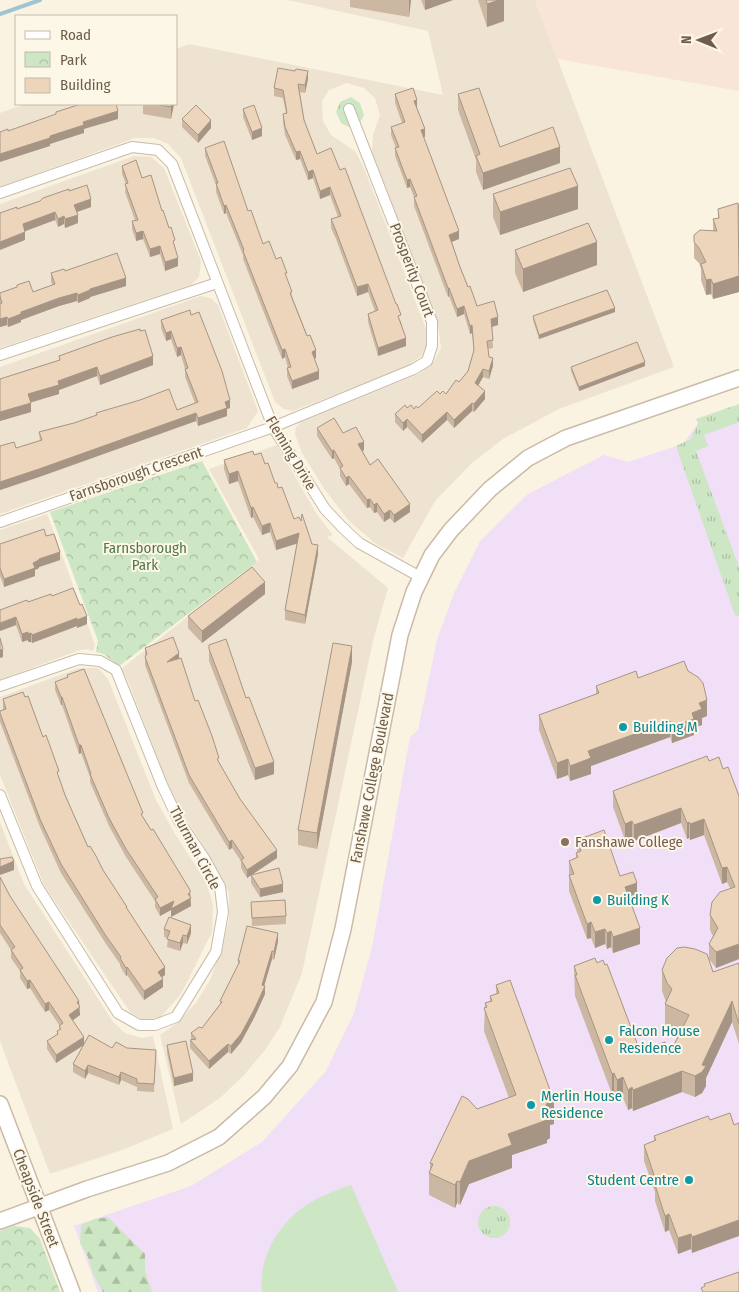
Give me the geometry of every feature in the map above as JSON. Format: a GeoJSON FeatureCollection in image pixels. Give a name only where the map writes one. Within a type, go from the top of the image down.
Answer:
{"type":"FeatureCollection","features":[{"type":"Feature","properties":{"kind":"street","name":"Prosperity Court"},"geometry":{"type":"LineString","coordinates":[[273,427],[414,368],[427,361],[432,346],[432,322],[349,109]]}},
{"type":"Feature","properties":{"kind":"street","name":"Fleming Drive"},"geometry":{"type":"LineString","coordinates":[[0,193],[132,147],[158,150],[172,164],[273,427],[326,509],[342,527],[359,543],[422,578]]}},
{"type":"Feature","properties":{"kind":"street"},"geometry":{"type":"LineString","coordinates":[[0,355],[217,283]]}},
{"type":"Feature","properties":{"kind":"street","name":"Fanshawe College Boulevard"},"geometry":{"type":"LineString","coordinates":[[0,1221],[168,1163],[219,1137],[264,1097],[290,1066],[324,1002],[343,929],[400,635],[414,592],[432,555],[451,530],[490,489],[528,458],[566,438],[739,378]]}},
{"type":"Feature","properties":{"kind":"street","name":"Farnsborough Crescent"},"geometry":{"type":"LineString","coordinates":[[0,522],[273,427]]}},
{"type":"Feature","properties":{"kind":"street","name":"Thurman Circle"},"geometry":{"type":"LineString","coordinates":[[0,686],[79,659],[100,661],[116,670],[175,812],[204,858],[220,888],[223,912],[216,952],[176,1017],[155,1025],[139,1025],[118,1013],[37,886],[0,795]]}},
{"type":"Feature","properties":{"kind":"street","name":"Cheapside Street"},"geometry":{"type":"LineString","coordinates":[[0,1104],[72,1292]]}},
{"type":"Feature","properties":{"kind":"shaded area"},"geometry":{"type":"Polygon","coordinates":[[[288,0],[535,0],[674,367],[559,409],[503,439],[472,463],[435,501],[403,558],[376,544],[349,521],[325,490],[302,453],[295,434],[296,427],[301,422],[419,374],[433,363],[441,348],[438,325],[372,152],[373,135],[380,115],[375,98],[364,88],[347,83],[329,90],[322,101],[323,121],[331,135],[355,151],[364,168],[426,329],[427,345],[421,356],[406,367],[293,411],[284,409],[275,402],[181,158],[168,144],[154,138],[135,138],[0,187],[0,113],[23,105],[178,105],[178,48],[189,44],[443,95],[428,31],[288,0]]]}},
{"type":"Feature","properties":{"kind":"shaded area"},"geometry":{"type":"Polygon","coordinates":[[[535,0],[739,0],[739,91],[557,59],[535,0]]]}},
{"type":"Feature","properties":{"kind":"shaded area"},"geometry":{"type":"Polygon","coordinates":[[[134,156],[151,157],[164,168],[201,261],[199,277],[191,285],[0,348],[0,204],[134,156]]]}},
{"type":"Feature","properties":{"kind":"shaded area"},"geometry":{"type":"Polygon","coordinates":[[[201,296],[211,298],[218,305],[258,411],[247,428],[0,514],[0,367],[201,296]]]}},
{"type":"Feature","properties":{"kind":"shaded area","name":"Fanshawe College"},"geometry":{"type":"Polygon","coordinates":[[[739,411],[739,1292],[98,1292],[74,1226],[191,1186],[262,1142],[326,1071],[354,1013],[372,947],[410,737],[418,730],[437,640],[454,593],[480,541],[528,494],[604,455],[628,462],[683,444],[696,426],[739,411]]]}},
{"type":"Feature","properties":{"kind":"shaded area"},"geometry":{"type":"Polygon","coordinates":[[[277,445],[316,513],[333,535],[327,537],[388,588],[373,641],[302,973],[280,1027],[265,1050],[244,1075],[220,1098],[181,1124],[160,1035],[177,1023],[196,1003],[210,980],[223,946],[229,919],[229,893],[206,850],[174,801],[128,681],[121,669],[257,562],[259,559],[209,469],[277,445]]]}},
{"type":"Feature","properties":{"kind":"shaded area"},"geometry":{"type":"Polygon","coordinates":[[[47,514],[95,645],[93,651],[86,649],[77,651],[0,680],[0,530],[47,514]]]}},
{"type":"Feature","properties":{"kind":"shaded area"},"geometry":{"type":"Polygon","coordinates":[[[79,668],[98,668],[108,679],[156,800],[206,882],[213,905],[212,932],[181,994],[160,1018],[143,1020],[130,1012],[44,885],[0,775],[0,697],[79,668]]]}},
{"type":"Feature","properties":{"kind":"shaded area"},"geometry":{"type":"Polygon","coordinates":[[[0,822],[24,884],[113,1022],[125,1033],[142,1038],[153,1036],[173,1129],[122,1150],[50,1174],[0,1041],[0,822]]]}},
{"type":"Feature","properties":{"kind":"green space"},"geometry":{"type":"Polygon","coordinates":[[[351,97],[360,103],[364,115],[359,124],[351,128],[341,123],[336,112],[340,102],[351,97]]]}},
{"type":"Feature","properties":{"kind":"green space"},"geometry":{"type":"Polygon","coordinates":[[[739,404],[739,422],[704,435],[708,446],[696,451],[739,567],[739,616],[735,615],[676,446],[691,439],[698,423],[696,419],[739,404]]]}},
{"type":"Feature","properties":{"kind":"green space","name":"Farnsborough Park"},"geometry":{"type":"Polygon","coordinates":[[[202,461],[257,562],[119,666],[104,654],[96,652],[98,641],[50,512],[202,461]]]}},
{"type":"Feature","properties":{"kind":"green space"},"geometry":{"type":"Polygon","coordinates":[[[351,1185],[398,1292],[262,1292],[263,1266],[267,1254],[288,1221],[313,1201],[351,1185]]]}},
{"type":"Feature","properties":{"kind":"green space"},"geometry":{"type":"Polygon","coordinates":[[[494,1206],[500,1207],[505,1211],[509,1216],[509,1228],[505,1233],[500,1237],[494,1238],[488,1237],[483,1233],[479,1228],[478,1222],[479,1216],[483,1211],[488,1207],[494,1206]]]}},
{"type":"Feature","properties":{"kind":"green space"},"geometry":{"type":"Polygon","coordinates":[[[108,1217],[145,1254],[145,1271],[152,1292],[103,1292],[80,1243],[81,1225],[95,1219],[108,1217]]]}},
{"type":"Feature","properties":{"kind":"green space"},"geometry":{"type":"Polygon","coordinates":[[[14,1226],[30,1228],[40,1239],[60,1292],[0,1292],[0,1231],[14,1226]]]}},
{"type":"Feature","properties":{"kind":"building"},"geometry":{"type":"Polygon","coordinates":[[[486,0],[499,0],[487,4],[486,0]]]}},
{"type":"Feature","properties":{"kind":"building"},"geometry":{"type":"Polygon","coordinates":[[[278,68],[308,71],[305,85],[298,84],[304,120],[317,154],[331,148],[340,170],[345,168],[401,315],[398,316],[406,338],[378,348],[368,314],[378,310],[368,284],[357,287],[331,219],[341,216],[330,187],[320,191],[313,170],[308,172],[300,151],[296,152],[285,127],[283,114],[287,113],[283,90],[274,88],[278,68]]]}},
{"type":"Feature","properties":{"kind":"building"},"geometry":{"type":"Polygon","coordinates":[[[413,88],[417,100],[414,101],[425,129],[421,130],[459,231],[449,235],[460,267],[468,287],[470,286],[477,306],[494,301],[498,317],[491,319],[493,340],[487,341],[489,357],[493,358],[489,371],[483,369],[475,383],[485,391],[474,404],[472,403],[454,420],[447,412],[422,435],[407,419],[403,423],[395,414],[405,405],[407,408],[411,405],[414,409],[416,406],[418,408],[437,391],[440,394],[443,391],[446,394],[456,380],[459,382],[468,371],[474,350],[472,325],[470,326],[464,306],[457,309],[414,197],[417,196],[410,179],[407,180],[395,148],[399,147],[391,127],[405,122],[395,94],[413,88]]]}},
{"type":"Feature","properties":{"kind":"building"},"geometry":{"type":"Polygon","coordinates":[[[479,88],[500,147],[553,127],[560,147],[483,173],[476,156],[480,154],[458,94],[479,88]]]}},
{"type":"Feature","properties":{"kind":"building"},"geometry":{"type":"Polygon","coordinates":[[[78,105],[116,105],[118,111],[83,122],[84,125],[50,136],[50,138],[0,154],[0,132],[56,114],[56,112],[78,105]]]}},
{"type":"Feature","properties":{"kind":"building"},"geometry":{"type":"Polygon","coordinates":[[[196,105],[211,120],[198,135],[182,119],[196,105]]]}},
{"type":"Feature","properties":{"kind":"building"},"geometry":{"type":"Polygon","coordinates":[[[254,105],[262,128],[252,132],[243,109],[254,105]]]}},
{"type":"Feature","properties":{"kind":"building"},"geometry":{"type":"Polygon","coordinates":[[[224,141],[248,211],[251,210],[263,244],[269,241],[276,259],[281,257],[292,292],[290,293],[307,336],[310,335],[316,350],[312,352],[319,371],[292,381],[287,368],[291,367],[285,349],[282,350],[226,205],[224,206],[205,148],[224,141]]]}},
{"type":"Feature","properties":{"kind":"building"},"geometry":{"type":"Polygon","coordinates":[[[136,160],[142,178],[151,175],[162,211],[169,228],[171,227],[178,258],[165,262],[160,246],[150,249],[143,231],[136,233],[132,221],[138,220],[125,184],[128,183],[122,166],[136,160]]]}},
{"type":"Feature","properties":{"kind":"building"},"geometry":{"type":"Polygon","coordinates":[[[570,168],[578,186],[500,212],[493,194],[570,168]]]}},
{"type":"Feature","properties":{"kind":"building"},"geometry":{"type":"Polygon","coordinates":[[[87,185],[91,199],[74,205],[78,215],[65,219],[64,216],[58,219],[55,212],[23,224],[25,232],[0,242],[0,213],[40,201],[43,198],[69,189],[69,191],[87,185]]]}},
{"type":"Feature","properties":{"kind":"building"},"geometry":{"type":"Polygon","coordinates":[[[738,203],[739,276],[713,284],[711,279],[706,280],[701,264],[706,262],[694,242],[694,235],[700,230],[717,231],[713,219],[719,218],[718,209],[738,203]]]}},
{"type":"Feature","properties":{"kind":"building"},"geometry":{"type":"Polygon","coordinates":[[[588,223],[597,242],[523,269],[515,250],[588,223]]]}},
{"type":"Feature","properties":{"kind":"building"},"geometry":{"type":"Polygon","coordinates":[[[117,253],[126,278],[90,289],[78,295],[77,293],[59,298],[21,312],[21,314],[8,319],[7,317],[0,319],[0,304],[2,303],[0,293],[29,281],[33,292],[55,284],[51,273],[64,269],[65,271],[117,253]]]}},
{"type":"Feature","properties":{"kind":"building"},"geometry":{"type":"Polygon","coordinates":[[[607,290],[615,308],[539,335],[533,316],[607,290]]]}},
{"type":"Feature","properties":{"kind":"building"},"geometry":{"type":"Polygon","coordinates":[[[190,310],[191,315],[199,312],[222,371],[230,400],[225,402],[227,408],[198,418],[196,413],[0,482],[0,446],[14,442],[16,448],[42,440],[39,432],[74,423],[97,415],[96,413],[169,389],[177,410],[198,402],[185,369],[188,368],[181,347],[177,348],[171,331],[166,333],[161,320],[190,310]]]}},
{"type":"Feature","properties":{"kind":"building"},"geometry":{"type":"Polygon","coordinates":[[[140,329],[140,331],[145,330],[153,356],[100,376],[97,367],[58,381],[59,385],[28,394],[31,403],[0,412],[0,379],[60,360],[59,356],[140,329]]]}},
{"type":"Feature","properties":{"kind":"building"},"geometry":{"type":"Polygon","coordinates":[[[637,342],[645,362],[579,387],[571,367],[637,342]]]}},
{"type":"Feature","properties":{"kind":"building"},"geometry":{"type":"Polygon","coordinates":[[[334,418],[343,433],[356,427],[364,442],[358,444],[370,465],[378,459],[410,504],[394,515],[390,510],[384,514],[377,503],[374,505],[370,499],[367,500],[349,476],[346,478],[340,468],[343,466],[334,450],[332,451],[317,428],[334,418]]]}},
{"type":"Feature","properties":{"kind":"building"},"geometry":{"type":"Polygon","coordinates":[[[253,451],[254,455],[261,453],[265,464],[268,463],[275,483],[277,483],[278,488],[282,487],[294,519],[299,517],[301,521],[302,514],[312,544],[318,545],[305,615],[285,610],[299,533],[276,541],[270,523],[262,526],[253,507],[251,508],[238,471],[229,474],[224,460],[253,451]]]}},
{"type":"Feature","properties":{"kind":"building"},"geometry":{"type":"Polygon","coordinates":[[[44,529],[46,536],[54,534],[60,552],[39,559],[33,563],[35,568],[4,579],[0,568],[0,544],[44,529]]]}},
{"type":"Feature","properties":{"kind":"building"},"geometry":{"type":"Polygon","coordinates":[[[252,567],[265,582],[202,631],[188,616],[252,567]]]}},
{"type":"Feature","properties":{"kind":"building"},"geometry":{"type":"Polygon","coordinates":[[[73,588],[87,616],[32,635],[31,633],[28,634],[28,632],[22,634],[16,617],[0,623],[0,610],[27,600],[28,602],[51,594],[52,596],[73,588]]]}},
{"type":"Feature","properties":{"kind":"building"},"geometry":{"type":"Polygon","coordinates":[[[173,637],[179,653],[167,662],[181,658],[195,701],[198,700],[212,736],[219,758],[217,759],[240,799],[277,850],[247,870],[241,860],[244,858],[232,840],[229,842],[189,775],[145,657],[147,654],[145,648],[173,637]]]}},
{"type":"Feature","properties":{"kind":"building"},"geometry":{"type":"Polygon","coordinates":[[[0,638],[3,649],[0,650],[0,638]]]}},
{"type":"Feature","properties":{"kind":"building"},"geometry":{"type":"Polygon","coordinates":[[[226,639],[246,698],[249,697],[274,762],[255,768],[209,649],[209,645],[226,639]]]}},
{"type":"Feature","properties":{"kind":"building"},"geometry":{"type":"Polygon","coordinates":[[[333,643],[352,646],[317,833],[298,830],[333,643]]]}},
{"type":"Feature","properties":{"kind":"building","name":"Building M"},"geometry":{"type":"Polygon","coordinates":[[[684,661],[688,671],[698,677],[703,683],[707,700],[699,703],[702,709],[692,713],[694,719],[672,727],[670,721],[588,751],[591,758],[570,766],[568,759],[557,763],[539,715],[599,693],[596,686],[636,671],[638,678],[684,661]]]}},
{"type":"Feature","properties":{"kind":"building"},"geometry":{"type":"Polygon","coordinates":[[[84,669],[143,813],[141,814],[151,830],[153,829],[190,890],[188,894],[191,898],[171,909],[174,901],[160,908],[155,899],[158,897],[126,849],[109,818],[55,682],[84,669]]]}},
{"type":"Feature","properties":{"kind":"building"},"geometry":{"type":"Polygon","coordinates":[[[23,692],[25,697],[28,696],[43,737],[46,735],[59,771],[57,772],[65,795],[88,847],[90,846],[103,870],[165,967],[158,972],[163,979],[144,991],[126,968],[121,957],[61,864],[40,819],[0,713],[0,711],[6,709],[3,699],[23,692]]]}},
{"type":"Feature","properties":{"kind":"building"},"geometry":{"type":"Polygon","coordinates":[[[707,756],[709,761],[719,757],[723,769],[728,767],[739,796],[739,944],[716,952],[709,944],[718,928],[710,915],[712,902],[720,892],[735,887],[727,867],[722,868],[704,819],[690,824],[689,822],[687,823],[681,808],[634,825],[632,821],[625,824],[613,791],[707,756]]]}},
{"type":"Feature","properties":{"kind":"building","name":"Building K"},"geometry":{"type":"Polygon","coordinates":[[[604,830],[620,876],[633,872],[637,883],[625,887],[640,928],[613,937],[611,931],[607,933],[605,929],[595,932],[591,922],[587,924],[569,875],[574,874],[569,861],[578,857],[576,853],[581,851],[577,840],[604,830]]]}},
{"type":"Feature","properties":{"kind":"building"},"geometry":{"type":"Polygon","coordinates":[[[12,857],[14,861],[0,867],[0,859],[12,857]]]}},
{"type":"Feature","properties":{"kind":"building"},"geometry":{"type":"Polygon","coordinates":[[[279,868],[283,884],[260,889],[251,875],[279,868]]]}},
{"type":"Feature","properties":{"kind":"building"},"geometry":{"type":"Polygon","coordinates":[[[0,877],[10,896],[79,1001],[77,1002],[80,1007],[69,1015],[84,1037],[56,1055],[47,1041],[58,1034],[57,1031],[61,1029],[59,1026],[63,1023],[49,1002],[45,1004],[30,980],[27,981],[20,970],[23,968],[11,950],[15,947],[0,925],[0,877]]]}},
{"type":"Feature","properties":{"kind":"building"},"geometry":{"type":"Polygon","coordinates":[[[285,900],[286,916],[252,918],[251,902],[285,900]]]}},
{"type":"Feature","properties":{"kind":"building"},"geometry":{"type":"Polygon","coordinates":[[[169,917],[191,925],[187,936],[183,935],[180,943],[167,939],[170,931],[164,929],[169,917]]]}},
{"type":"Feature","properties":{"kind":"building"},"geometry":{"type":"Polygon","coordinates":[[[247,926],[278,933],[274,952],[272,951],[262,985],[265,986],[241,1034],[231,1046],[228,1044],[209,1061],[190,1040],[196,1039],[191,1033],[199,1027],[202,1028],[222,1002],[220,1001],[240,961],[238,961],[247,926]]]}},
{"type":"Feature","properties":{"kind":"building"},"geometry":{"type":"Polygon","coordinates":[[[684,947],[707,954],[713,972],[739,963],[739,1024],[732,1001],[702,1065],[706,1066],[702,1072],[695,1076],[682,1071],[633,1090],[632,1087],[628,1090],[623,1077],[617,1080],[614,1073],[612,1074],[575,975],[577,975],[574,966],[595,958],[597,963],[603,960],[605,965],[607,964],[640,1051],[665,1042],[669,1055],[689,1015],[665,1004],[672,989],[667,983],[662,970],[667,958],[677,948],[684,947]]]}},
{"type":"Feature","properties":{"kind":"building","name":"Merlin House Residence"},"geometry":{"type":"Polygon","coordinates":[[[510,980],[554,1101],[546,1104],[550,1116],[546,1117],[547,1120],[508,1134],[512,1145],[469,1161],[460,1182],[457,1181],[455,1185],[429,1173],[433,1164],[430,1163],[462,1096],[468,1099],[477,1109],[516,1095],[484,1008],[487,1007],[485,1003],[492,1001],[490,996],[499,993],[496,985],[510,980]]]}},
{"type":"Feature","properties":{"kind":"building"},"geometry":{"type":"Polygon","coordinates":[[[89,1035],[112,1048],[116,1042],[127,1048],[156,1050],[154,1084],[137,1083],[137,1079],[121,1072],[119,1077],[88,1065],[85,1071],[73,1064],[89,1035]]]}},
{"type":"Feature","properties":{"kind":"building"},"geometry":{"type":"Polygon","coordinates":[[[186,1041],[193,1073],[174,1078],[167,1045],[186,1041]]]}},
{"type":"Feature","properties":{"kind":"building","name":"Student Centre"},"geometry":{"type":"Polygon","coordinates":[[[730,1113],[734,1125],[739,1123],[739,1220],[692,1237],[691,1234],[678,1238],[669,1214],[665,1216],[644,1145],[656,1140],[654,1136],[708,1116],[710,1120],[730,1113]]]}},
{"type":"Feature","properties":{"kind":"building"},"geometry":{"type":"Polygon","coordinates":[[[739,1272],[739,1292],[703,1292],[701,1288],[705,1286],[704,1284],[739,1272]]]}},
{"type":"Feature","properties":{"kind":"waterway"},"geometry":{"type":"LineString","coordinates":[[0,14],[40,0]]}},
{"type":"Feature","properties":{"kind":"place","name":"Building M"},"geometry":{"type":"Point","coordinates":[623,727]}},
{"type":"Feature","properties":{"kind":"place","name":"Fanshawe College"},"geometry":{"type":"Point","coordinates":[565,842]}},
{"type":"Feature","properties":{"kind":"place","name":"Building K"},"geometry":{"type":"Point","coordinates":[597,900]}},
{"type":"Feature","properties":{"kind":"place","name":"Falcon House Residence"},"geometry":{"type":"Point","coordinates":[609,1040]}},
{"type":"Feature","properties":{"kind":"place","name":"Merlin House Residence"},"geometry":{"type":"Point","coordinates":[531,1105]}},
{"type":"Feature","properties":{"kind":"place","name":"Student Centre"},"geometry":{"type":"Point","coordinates":[689,1180]}}]}
